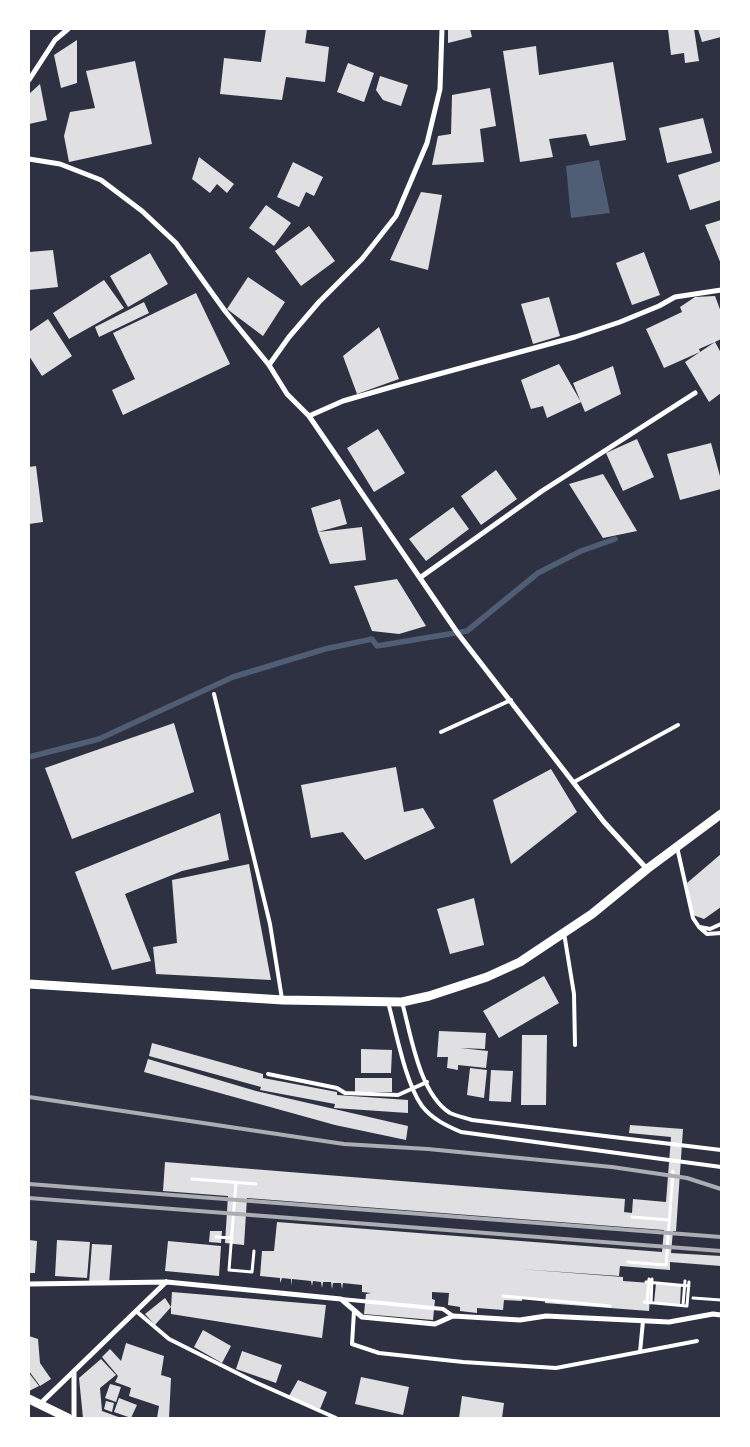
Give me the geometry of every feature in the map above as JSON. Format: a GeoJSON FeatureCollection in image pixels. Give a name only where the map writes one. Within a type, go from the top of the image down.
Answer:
{"type":"FeatureCollection","features":[{"type":"Feature","properties":{"kind":"street"},"geometry":{"type":"LineString","coordinates":[[29,80],[55,40],[68,29]]}},
{"type":"Feature","properties":{"kind":"street"},"geometry":{"type":"LineString","coordinates":[[269,365],[307,316],[362,259],[396,216],[430,134],[440,88],[442,29]]}},
{"type":"Feature","properties":{"kind":"street"},"geometry":{"type":"LineString","coordinates":[[29,159],[60,164],[101,180],[142,210],[176,243],[224,311],[269,365],[287,394],[309,416],[459,635],[604,822],[647,869]]}},
{"type":"Feature","properties":{"kind":"street"},"geometry":{"type":"LineString","coordinates":[[309,416],[343,402],[402,384],[568,340],[620,322],[659,306],[675,297],[721,290]]}},
{"type":"Feature","properties":{"kind":"street"},"geometry":{"type":"LineString","coordinates":[[421,577],[542,490],[695,393]]}},
{"type":"Feature","properties":{"kind":"street"},"geometry":{"type":"LineString","coordinates":[[29,984],[283,1000],[402,1002],[487,977],[520,962],[592,914],[647,869],[721,814]]}},
{"type":"Feature","properties":{"kind":"street"},"geometry":{"type":"LineString","coordinates":[[29,1284],[167,1282],[341,1299],[362,1317],[435,1324],[453,1316],[520,1320],[546,1316],[669,1322],[721,1314]]}},
{"type":"Feature","properties":{"kind":"street"},"geometry":{"type":"LineString","coordinates":[[41,1403],[167,1282]]}},
{"type":"Feature","properties":{"kind":"street"},"geometry":{"type":"LineString","coordinates":[[74,1371],[74,1418]]}},
{"type":"Feature","properties":{"kind":"street"},"geometry":{"type":"LineString","coordinates":[[29,1399],[41,1403],[68,1418]]}},
{"type":"Feature","properties":{"kind":"lane"},"geometry":{"type":"LineString","coordinates":[[214,694],[270,924],[283,1000]]}},
{"type":"Feature","properties":{"kind":"lane"},"geometry":{"type":"LineString","coordinates":[[441,732],[511,700]]}},
{"type":"Feature","properties":{"kind":"lane"},"geometry":{"type":"LineString","coordinates":[[574,782],[678,725]]}},
{"type":"Feature","properties":{"kind":"lane"},"geometry":{"type":"LineString","coordinates":[[677,848],[693,918],[707,934],[721,933]]}},
{"type":"Feature","properties":{"kind":"lane"},"geometry":{"type":"LineString","coordinates":[[699,927],[710,929],[721,924]]}},
{"type":"Feature","properties":{"kind":"lane"},"geometry":{"type":"LineString","coordinates":[[564,932],[574,994],[575,1045]]}},
{"type":"Feature","properties":{"kind":"lane"},"geometry":{"type":"LineString","coordinates":[[388,1002],[408,1075],[422,1106],[441,1123],[461,1132],[721,1167]]}},
{"type":"Feature","properties":{"kind":"lane"},"geometry":{"type":"LineString","coordinates":[[402,1002],[420,1066],[433,1097],[451,1113],[472,1120],[721,1150]]}},
{"type":"Feature","properties":{"kind":"lane"},"geometry":{"type":"LineString","coordinates":[[268,1074],[337,1088],[345,1093],[398,1095],[427,1082]]}},
{"type":"Feature","properties":{"kind":"lane"},"geometry":{"type":"LineString","coordinates":[[341,1299],[443,1309],[453,1316]]}},
{"type":"Feature","properties":{"kind":"lane"},"geometry":{"type":"LineString","coordinates":[[354,1311],[352,1344],[379,1353],[463,1362],[556,1368],[696,1341]]}},
{"type":"Feature","properties":{"kind":"lane"},"geometry":{"type":"LineString","coordinates":[[136,1312],[169,1339],[255,1382],[336,1418]]}},
{"type":"Feature","properties":{"kind":"lane"},"geometry":{"type":"LineString","coordinates":[[640,1352],[643,1321]]}},
{"type":"Feature","properties":{"kind":"path"},"geometry":{"type":"LineString","coordinates":[[628,1262],[666,1265],[673,1170]]}},
{"type":"Feature","properties":{"kind":"path"},"geometry":{"type":"LineString","coordinates":[[192,1179],[256,1184]]}},
{"type":"Feature","properties":{"kind":"path"},"geometry":{"type":"LineString","coordinates":[[236,1182],[229,1270],[252,1272],[254,1251]]}},
{"type":"Feature","properties":{"kind":"path"},"geometry":{"type":"LineString","coordinates":[[632,1217],[669,1220]]}},
{"type":"Feature","properties":{"kind":"path"},"geometry":{"type":"LineString","coordinates":[[216,1237],[232,1238]]}},
{"type":"Feature","properties":{"kind":"path"},"geometry":{"type":"LineString","coordinates":[[649,1280],[688,1283],[686,1306],[646,1303],[649,1280]]}},
{"type":"Feature","properties":{"kind":"path"},"geometry":{"type":"LineString","coordinates":[[503,1296],[616,1306]]}},
{"type":"Feature","properties":{"kind":"path"},"geometry":{"type":"LineString","coordinates":[[694,1298],[721,1300]]}},
{"type":"Feature","properties":{"kind":"path"},"geometry":{"type":"LineString","coordinates":[[701,1303],[710,1301]]}},
{"type":"Feature","properties":{"kind":"path"},"geometry":{"type":"LineString","coordinates":[[646,1303],[660,1306]]}},
{"type":"Feature","properties":{"kind":"path"},"geometry":{"type":"LineString","coordinates":[[675,1309],[693,1305]]}},
{"type":"Feature","properties":{"kind":"water"},"geometry":{"type":"Polygon","coordinates":[[[599,160],[610,213],[571,218],[566,166],[599,160]]]}},
{"type":"Feature","properties":{"kind":"building"},"geometry":{"type":"Polygon","coordinates":[[[266,29],[307,29],[305,43],[329,47],[325,82],[286,77],[282,100],[220,94],[224,58],[261,62],[266,29]]]}},
{"type":"Feature","properties":{"kind":"building"},"geometry":{"type":"Polygon","coordinates":[[[448,29],[470,29],[472,37],[448,43],[448,29]]]}},
{"type":"Feature","properties":{"kind":"building"},"geometry":{"type":"Polygon","coordinates":[[[668,29],[694,29],[699,61],[685,63],[684,53],[671,55],[668,29]]]}},
{"type":"Feature","properties":{"kind":"building"},"geometry":{"type":"Polygon","coordinates":[[[698,29],[721,29],[721,37],[702,42],[698,29]]]}},
{"type":"Feature","properties":{"kind":"building"},"geometry":{"type":"Polygon","coordinates":[[[77,40],[77,83],[61,88],[54,55],[77,40]]]}},
{"type":"Feature","properties":{"kind":"building"},"geometry":{"type":"Polygon","coordinates":[[[536,46],[539,75],[613,62],[626,140],[590,146],[586,134],[549,139],[553,157],[520,162],[503,51],[536,46]]]}},
{"type":"Feature","properties":{"kind":"building"},"geometry":{"type":"Polygon","coordinates":[[[135,61],[152,144],[69,162],[64,136],[70,112],[95,108],[86,71],[135,61]]]}},
{"type":"Feature","properties":{"kind":"building"},"geometry":{"type":"Polygon","coordinates":[[[348,63],[374,73],[364,102],[337,92],[348,63]]]}},
{"type":"Feature","properties":{"kind":"building"},"geometry":{"type":"Polygon","coordinates":[[[380,76],[408,85],[401,106],[383,100],[376,90],[380,76]]]}},
{"type":"Feature","properties":{"kind":"building"},"geometry":{"type":"Polygon","coordinates":[[[40,84],[47,120],[29,124],[29,94],[40,84]]]}},
{"type":"Feature","properties":{"kind":"building"},"geometry":{"type":"Polygon","coordinates":[[[490,88],[496,126],[480,129],[484,162],[432,165],[438,136],[451,134],[452,95],[490,88]]]}},
{"type":"Feature","properties":{"kind":"building"},"geometry":{"type":"Polygon","coordinates":[[[703,118],[712,153],[667,163],[659,128],[703,118]]]}},
{"type":"Feature","properties":{"kind":"building"},"geometry":{"type":"Polygon","coordinates":[[[199,157],[234,184],[227,193],[217,184],[210,193],[192,179],[199,157]]]}},
{"type":"Feature","properties":{"kind":"building"},"geometry":{"type":"Polygon","coordinates":[[[721,161],[721,200],[690,210],[678,175],[721,161]]]}},
{"type":"Feature","properties":{"kind":"building"},"geometry":{"type":"Polygon","coordinates":[[[293,162],[323,177],[314,196],[306,192],[299,207],[277,197],[293,162]]]}},
{"type":"Feature","properties":{"kind":"building"},"geometry":{"type":"Polygon","coordinates":[[[421,192],[442,195],[428,270],[390,260],[421,192]]]}},
{"type":"Feature","properties":{"kind":"building"},"geometry":{"type":"Polygon","coordinates":[[[266,205],[291,223],[274,246],[249,228],[266,205]]]}},
{"type":"Feature","properties":{"kind":"building"},"geometry":{"type":"Polygon","coordinates":[[[721,220],[721,264],[705,225],[721,220]]]}},
{"type":"Feature","properties":{"kind":"building"},"geometry":{"type":"Polygon","coordinates":[[[309,226],[335,261],[301,286],[275,251],[309,226]]]}},
{"type":"Feature","properties":{"kind":"building"},"geometry":{"type":"Polygon","coordinates":[[[53,250],[58,287],[29,290],[29,252],[53,250]]]}},
{"type":"Feature","properties":{"kind":"building"},"geometry":{"type":"Polygon","coordinates":[[[644,252],[660,295],[632,305],[616,263],[644,252]]]}},
{"type":"Feature","properties":{"kind":"building"},"geometry":{"type":"Polygon","coordinates":[[[150,253],[168,284],[128,307],[110,276],[150,253]]]}},
{"type":"Feature","properties":{"kind":"building"},"geometry":{"type":"Polygon","coordinates":[[[248,277],[285,302],[263,336],[227,309],[248,277]]]}},
{"type":"Feature","properties":{"kind":"building"},"geometry":{"type":"Polygon","coordinates":[[[104,280],[124,308],[69,339],[53,313],[104,280]]]}},
{"type":"Feature","properties":{"kind":"building"},"geometry":{"type":"Polygon","coordinates":[[[196,293],[230,364],[123,415],[112,390],[135,379],[113,333],[196,293]]]}},
{"type":"Feature","properties":{"kind":"building"},"geometry":{"type":"Polygon","coordinates":[[[715,296],[721,312],[721,339],[699,349],[700,352],[664,368],[646,329],[682,312],[680,307],[695,297],[715,296]]]}},
{"type":"Feature","properties":{"kind":"building"},"geometry":{"type":"Polygon","coordinates":[[[549,297],[560,336],[533,344],[521,304],[549,297]]]}},
{"type":"Feature","properties":{"kind":"building"},"geometry":{"type":"Polygon","coordinates":[[[144,302],[149,313],[99,337],[95,327],[144,302]]]}},
{"type":"Feature","properties":{"kind":"building"},"geometry":{"type":"Polygon","coordinates":[[[48,319],[72,356],[42,376],[29,356],[29,332],[48,319]]]}},
{"type":"Feature","properties":{"kind":"building"},"geometry":{"type":"Polygon","coordinates":[[[379,327],[399,379],[357,394],[343,356],[379,327]]]}},
{"type":"Feature","properties":{"kind":"building"},"geometry":{"type":"Polygon","coordinates":[[[715,342],[721,353],[721,393],[709,402],[685,362],[715,342]]]}},
{"type":"Feature","properties":{"kind":"building"},"geometry":{"type":"Polygon","coordinates":[[[559,364],[581,402],[547,418],[543,406],[531,409],[521,380],[559,364]]]}},
{"type":"Feature","properties":{"kind":"building"},"geometry":{"type":"Polygon","coordinates":[[[613,366],[621,394],[585,412],[573,383],[613,366]]]}},
{"type":"Feature","properties":{"kind":"building"},"geometry":{"type":"Polygon","coordinates":[[[378,429],[405,473],[374,492],[347,448],[378,429]]]}},
{"type":"Feature","properties":{"kind":"building"},"geometry":{"type":"Polygon","coordinates":[[[637,439],[654,477],[623,491],[606,453],[637,439]]]}},
{"type":"Feature","properties":{"kind":"building"},"geometry":{"type":"Polygon","coordinates":[[[711,443],[721,480],[721,489],[680,500],[667,454],[711,443]]]}},
{"type":"Feature","properties":{"kind":"building"},"geometry":{"type":"Polygon","coordinates":[[[36,466],[43,522],[29,524],[29,467],[36,466]]]}},
{"type":"Feature","properties":{"kind":"building"},"geometry":{"type":"Polygon","coordinates":[[[496,470],[517,499],[481,525],[461,496],[496,470]]]}},
{"type":"Feature","properties":{"kind":"building"},"geometry":{"type":"Polygon","coordinates":[[[603,474],[637,531],[603,538],[569,484],[603,474]]]}},
{"type":"Feature","properties":{"kind":"building"},"geometry":{"type":"Polygon","coordinates":[[[340,499],[347,524],[318,532],[311,508],[340,499]]]}},
{"type":"Feature","properties":{"kind":"building"},"geometry":{"type":"Polygon","coordinates":[[[453,507],[469,529],[426,561],[409,539],[453,507]]]}},
{"type":"Feature","properties":{"kind":"building"},"geometry":{"type":"Polygon","coordinates":[[[362,527],[366,560],[330,564],[318,532],[362,527]]]}},
{"type":"Feature","properties":{"kind":"building"},"geometry":{"type":"Polygon","coordinates":[[[397,579],[426,626],[399,634],[372,631],[354,586],[397,579]]]}},
{"type":"Feature","properties":{"kind":"building"},"geometry":{"type":"Polygon","coordinates":[[[174,723],[194,792],[72,839],[45,768],[174,723]]]}},
{"type":"Feature","properties":{"kind":"building"},"geometry":{"type":"Polygon","coordinates":[[[396,767],[404,812],[423,808],[435,828],[365,860],[343,832],[311,838],[301,785],[396,767]]]}},
{"type":"Feature","properties":{"kind":"building"},"geometry":{"type":"Polygon","coordinates":[[[551,769],[577,812],[511,864],[493,800],[551,769]]]}},
{"type":"Feature","properties":{"kind":"building"},"geometry":{"type":"Polygon","coordinates":[[[220,813],[229,860],[182,871],[125,894],[151,961],[112,970],[75,872],[220,813]]]}},
{"type":"Feature","properties":{"kind":"building"},"geometry":{"type":"Polygon","coordinates":[[[721,854],[721,907],[704,919],[693,915],[687,883],[721,854]]]}},
{"type":"Feature","properties":{"kind":"building"},"geometry":{"type":"Polygon","coordinates":[[[249,864],[271,980],[156,974],[153,947],[177,943],[172,880],[249,864]]]}},
{"type":"Feature","properties":{"kind":"building"},"geometry":{"type":"Polygon","coordinates":[[[474,898],[484,945],[450,954],[437,909],[474,898]]]}},
{"type":"Feature","properties":{"kind":"building"},"geometry":{"type":"Polygon","coordinates":[[[544,976],[559,1003],[499,1038],[483,1011],[544,976]]]}},
{"type":"Feature","properties":{"kind":"building"},"geometry":{"type":"Polygon","coordinates":[[[439,1031],[486,1033],[485,1049],[460,1048],[488,1051],[486,1068],[458,1065],[458,1070],[447,1068],[448,1057],[437,1057],[439,1031]]]}},
{"type":"Feature","properties":{"kind":"building"},"geometry":{"type":"Polygon","coordinates":[[[522,1035],[547,1035],[546,1105],[521,1105],[522,1035]]]}},
{"type":"Feature","properties":{"kind":"building"},"geometry":{"type":"Polygon","coordinates":[[[152,1043],[263,1074],[263,1078],[337,1092],[337,1095],[408,1100],[408,1113],[334,1108],[335,1104],[260,1090],[261,1087],[149,1056],[152,1043]]]}},
{"type":"Feature","properties":{"kind":"building"},"geometry":{"type":"Polygon","coordinates":[[[361,1049],[392,1050],[391,1073],[361,1073],[361,1049]]]}},
{"type":"Feature","properties":{"kind":"building"},"geometry":{"type":"Polygon","coordinates":[[[148,1059],[256,1091],[408,1126],[406,1140],[335,1125],[144,1072],[148,1059]]]}},
{"type":"Feature","properties":{"kind":"building"},"geometry":{"type":"Polygon","coordinates":[[[470,1068],[487,1070],[484,1098],[467,1095],[470,1068]]]}},
{"type":"Feature","properties":{"kind":"building"},"geometry":{"type":"Polygon","coordinates":[[[491,1070],[513,1071],[511,1102],[489,1101],[491,1070]]]}},
{"type":"Feature","properties":{"kind":"building"},"geometry":{"type":"Polygon","coordinates":[[[355,1078],[392,1078],[392,1092],[355,1092],[355,1078]]]}},
{"type":"Feature","properties":{"kind":"building"},"geometry":{"type":"Polygon","coordinates":[[[630,1125],[683,1129],[676,1231],[673,1231],[671,1253],[721,1256],[721,1266],[670,1262],[670,1270],[620,1266],[619,1276],[520,1269],[623,1277],[623,1281],[651,1283],[649,1311],[545,1303],[545,1300],[522,1298],[522,1301],[504,1300],[503,1310],[477,1308],[477,1313],[460,1311],[460,1307],[448,1305],[449,1293],[432,1292],[432,1299],[435,1300],[433,1320],[364,1314],[366,1294],[371,1293],[362,1292],[362,1285],[343,1283],[342,1289],[341,1283],[333,1283],[332,1289],[331,1282],[323,1282],[322,1288],[321,1282],[313,1281],[312,1286],[311,1281],[292,1279],[291,1286],[291,1279],[282,1278],[280,1283],[280,1278],[260,1276],[262,1251],[274,1251],[277,1222],[662,1252],[664,1230],[247,1198],[244,1245],[225,1243],[228,1196],[163,1191],[165,1162],[625,1199],[624,1212],[632,1213],[633,1199],[666,1202],[671,1137],[629,1133],[630,1125]]]}},
{"type":"Feature","properties":{"kind":"building"},"geometry":{"type":"Polygon","coordinates":[[[210,1231],[222,1231],[221,1243],[209,1242],[210,1231]]]}},
{"type":"Feature","properties":{"kind":"building"},"geometry":{"type":"Polygon","coordinates":[[[29,1240],[37,1241],[35,1273],[29,1273],[29,1240]]]}},
{"type":"Feature","properties":{"kind":"building"},"geometry":{"type":"Polygon","coordinates":[[[57,1240],[90,1242],[87,1278],[55,1276],[57,1240]]]}},
{"type":"Feature","properties":{"kind":"building"},"geometry":{"type":"Polygon","coordinates":[[[168,1241],[221,1246],[219,1276],[165,1271],[168,1241]]]}},
{"type":"Feature","properties":{"kind":"building"},"geometry":{"type":"Polygon","coordinates":[[[92,1244],[112,1245],[109,1284],[89,1283],[92,1244]]]}},
{"type":"Feature","properties":{"kind":"building"},"geometry":{"type":"Polygon","coordinates":[[[656,1283],[681,1285],[680,1305],[654,1303],[656,1283]]]}},
{"type":"Feature","properties":{"kind":"building"},"geometry":{"type":"Polygon","coordinates":[[[172,1292],[326,1305],[322,1338],[171,1314],[172,1292]]]}},
{"type":"Feature","properties":{"kind":"building"},"geometry":{"type":"Polygon","coordinates":[[[165,1298],[171,1307],[155,1325],[145,1314],[165,1298]]]}},
{"type":"Feature","properties":{"kind":"building"},"geometry":{"type":"Polygon","coordinates":[[[203,1330],[231,1346],[222,1363],[194,1347],[203,1330]]]}},
{"type":"Feature","properties":{"kind":"building"},"geometry":{"type":"Polygon","coordinates":[[[29,1336],[38,1339],[40,1363],[51,1379],[40,1386],[29,1371],[29,1336]]]}},
{"type":"Feature","properties":{"kind":"building"},"geometry":{"type":"Polygon","coordinates":[[[126,1343],[164,1356],[161,1375],[171,1378],[169,1418],[157,1418],[159,1406],[129,1396],[131,1388],[115,1382],[118,1376],[102,1357],[110,1349],[121,1361],[126,1343]]]}},
{"type":"Feature","properties":{"kind":"building"},"geometry":{"type":"Polygon","coordinates":[[[242,1351],[282,1365],[276,1383],[236,1369],[242,1351]]]}},
{"type":"Feature","properties":{"kind":"building"},"geometry":{"type":"Polygon","coordinates":[[[101,1359],[116,1375],[100,1388],[102,1411],[121,1418],[83,1418],[79,1378],[101,1359]]]}},
{"type":"Feature","properties":{"kind":"building"},"geometry":{"type":"Polygon","coordinates":[[[29,1373],[39,1386],[29,1391],[29,1373]]]}},
{"type":"Feature","properties":{"kind":"building"},"geometry":{"type":"Polygon","coordinates":[[[361,1377],[409,1387],[403,1415],[355,1404],[361,1377]]]}},
{"type":"Feature","properties":{"kind":"building"},"geometry":{"type":"Polygon","coordinates":[[[298,1380],[327,1392],[320,1409],[289,1396],[298,1380]]]}},
{"type":"Feature","properties":{"kind":"building"},"geometry":{"type":"Polygon","coordinates":[[[110,1384],[121,1387],[116,1402],[105,1398],[110,1384]]]}},
{"type":"Feature","properties":{"kind":"building"},"geometry":{"type":"Polygon","coordinates":[[[462,1396],[504,1403],[502,1418],[459,1418],[462,1396]]]}},
{"type":"Feature","properties":{"kind":"building"},"geometry":{"type":"Polygon","coordinates":[[[119,1398],[137,1405],[131,1418],[114,1412],[119,1398]]]}},
{"type":"Feature","properties":{"kind":"building"},"geometry":{"type":"Polygon","coordinates":[[[106,1401],[114,1403],[112,1412],[104,1409],[106,1401]]]}},
{"type":"Feature","properties":{"kind":"waterway"},"geometry":{"type":"LineString","coordinates":[[29,757],[99,739],[233,677],[325,649],[372,639],[377,646],[467,631],[538,573],[581,551],[615,539]]}},
{"type":"Feature","properties":{"kind":"railway"},"geometry":{"type":"LineString","coordinates":[[29,1097],[344,1144],[428,1149],[612,1167],[687,1178],[721,1189]]}},
{"type":"Feature","properties":{"kind":"railway"},"geometry":{"type":"LineString","coordinates":[[29,1184],[721,1237]]}},
{"type":"Feature","properties":{"kind":"railway"},"geometry":{"type":"LineString","coordinates":[[29,1198],[721,1251]]}}]}
